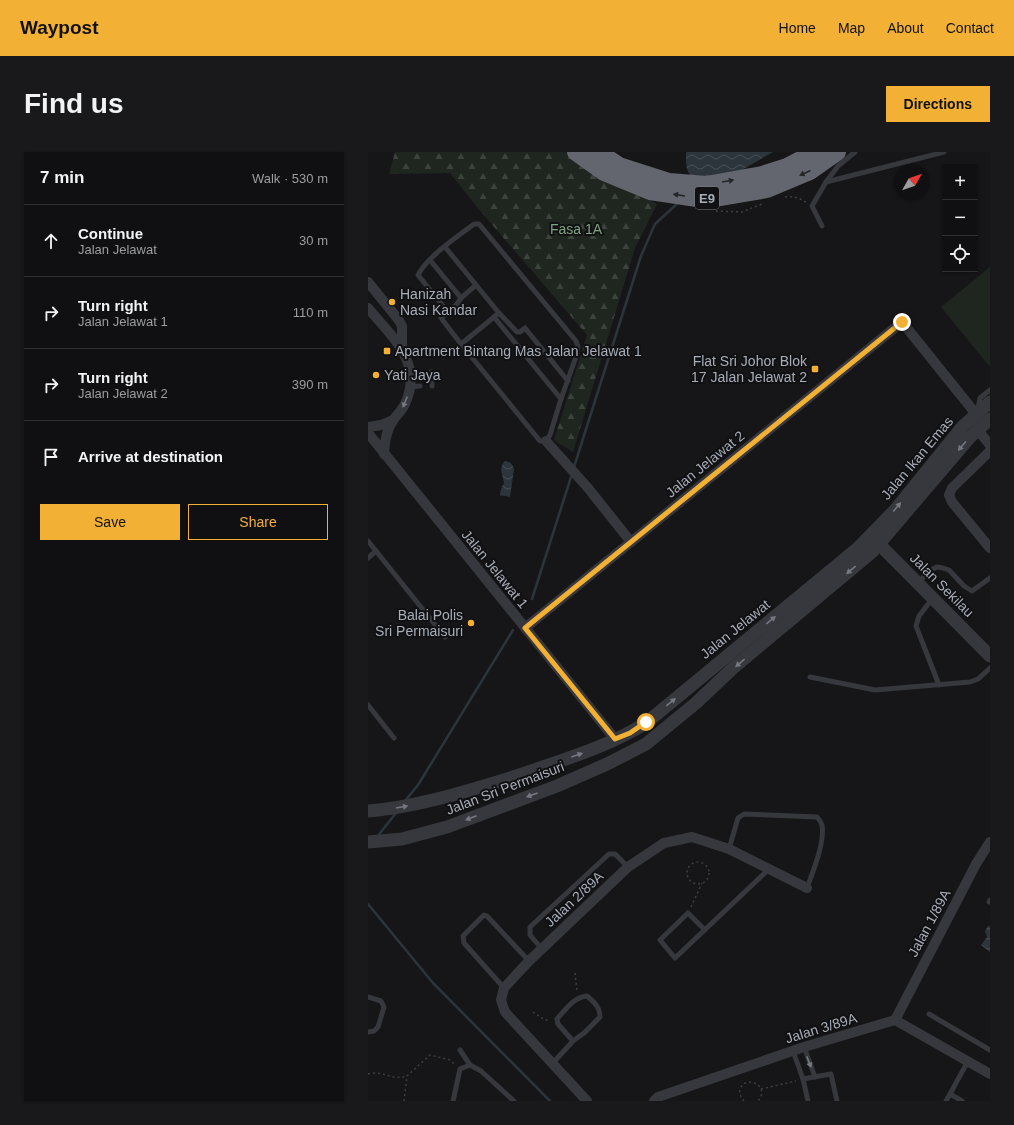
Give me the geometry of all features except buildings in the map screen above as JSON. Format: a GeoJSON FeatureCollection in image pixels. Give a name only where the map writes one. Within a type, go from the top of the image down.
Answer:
{"type":"FeatureCollection","features":[{"type":"Feature","properties":{"kind":"highway","name":"E9"},"geometry":{"type":"LineString","coordinates":[[576,152],[604,172],[650,191],[697,198],[721,198],[767,189],[810,171],[837,152]]}},
{"type":"Feature","properties":{"kind":"highway","name":"E9"},"geometry":{"type":"LineString","coordinates":[[598,152],[618,166],[669,182],[706,185],[762,175],[787,167],[816,152]]}},
{"type":"Feature","properties":{"kind":"street"},"geometry":{"type":"LineString","coordinates":[[368,282],[402,326],[402,350]]}},
{"type":"Feature","properties":{"kind":"street"},"geometry":{"type":"LineString","coordinates":[[368,308],[402,350],[415,374],[415,386],[405,404],[393,420],[386,434],[384,454]]}},
{"type":"Feature","properties":{"kind":"street","name":"Jalan Jelawat 2"},"geometry":{"type":"LineString","coordinates":[[525,628],[902,322],[976,414]]}},
{"type":"Feature","properties":{"kind":"street","name":"Jalan Ikan Emas"},"geometry":{"type":"LineString","coordinates":[[875,540],[895,510],[963,426],[990,402]]}},
{"type":"Feature","properties":{"kind":"street"},"geometry":{"type":"LineString","coordinates":[[976,414],[977,430],[990,445]]}},
{"type":"Feature","properties":{"kind":"street","name":"Jalan Ikan Emas"},"geometry":{"type":"LineString","coordinates":[[875,540],[970,437],[990,419]]}},
{"type":"Feature","properties":{"kind":"street"},"geometry":{"type":"LineString","coordinates":[[368,427],[381,425],[393,420]]}},
{"type":"Feature","properties":{"kind":"street","name":"Jalan Jelawat 1"},"geometry":{"type":"LineString","coordinates":[[368,433],[615,739]]}},
{"type":"Feature","properties":{"kind":"street"},"geometry":{"type":"LineString","coordinates":[[546,441],[588,488],[631,542]]}},
{"type":"Feature","properties":{"kind":"street"},"geometry":{"type":"LineString","coordinates":[[990,451],[952,488],[949,495],[952,502],[990,548]]}},
{"type":"Feature","properties":{"kind":"street","name":"Jalan Sekilau"},"geometry":{"type":"LineString","coordinates":[[875,540],[990,656]]}},
{"type":"Feature","properties":{"kind":"street","name":"Jalan Jelawat"},"geometry":{"type":"LineString","coordinates":[[615,739],[630,733],[646,722],[854,552],[875,540]]}},
{"type":"Feature","properties":{"kind":"street","name":"Jalan Jelawat"},"geometry":{"type":"LineString","coordinates":[[646,744],[696,703],[733,668],[862,561],[875,540]]}},
{"type":"Feature","properties":{"kind":"street"},"geometry":{"type":"LineString","coordinates":[[615,739],[624,745],[646,744]]}},
{"type":"Feature","properties":{"kind":"street"},"geometry":{"type":"LineString","coordinates":[[607,764],[615,751],[615,739]]}},
{"type":"Feature","properties":{"kind":"street","name":"Jalan Sri Permaisuri"},"geometry":{"type":"LineString","coordinates":[[368,811],[384,810],[419,803],[499,783],[596,749],[615,739]]}},
{"type":"Feature","properties":{"kind":"street","name":"Jalan Sri Permaisuri"},"geometry":{"type":"LineString","coordinates":[[368,842],[402,839],[447,827],[557,786],[607,764],[646,744]]}},
{"type":"Feature","properties":{"kind":"street"},"geometry":{"type":"LineString","coordinates":[[499,783],[507,804]]}},
{"type":"Feature","properties":{"kind":"street","name":"Jalan 2/89A"},"geometry":{"type":"LineString","coordinates":[[504,988],[541,948],[628,867],[664,843],[692,837],[730,849],[807,888]]}},
{"type":"Feature","properties":{"kind":"street","name":"Jalan 1/89A"},"geometry":{"type":"LineString","coordinates":[[895,1020],[972,871],[990,842]]}},
{"type":"Feature","properties":{"kind":"street"},"geometry":{"type":"LineString","coordinates":[[504,988],[500,1000],[505,1012],[586,1101]]}},
{"type":"Feature","properties":{"kind":"street"},"geometry":{"type":"LineString","coordinates":[[895,1020],[990,1074]]}},
{"type":"Feature","properties":{"kind":"street","name":"Jalan 3/89A"},"geometry":{"type":"LineString","coordinates":[[654,1101],[658,1097],[804,1047],[895,1020]]}},
{"type":"Feature","properties":{"kind":"lane"},"geometry":{"type":"LineString","coordinates":[[822,226],[812,206],[826,182],[838,166],[855,152]]}},
{"type":"Feature","properties":{"kind":"lane"},"geometry":{"type":"LineString","coordinates":[[826,182],[944,152]]}},
{"type":"Feature","properties":{"kind":"lane"},"geometry":{"type":"LineString","coordinates":[[448,312],[418,275],[421,269],[445,247],[474,224],[479,224],[484,228],[576,341],[578,348],[577,354],[550,435],[546,441],[540,441],[441,318],[448,312],[457,304],[460,298],[476,285]]}},
{"type":"Feature","properties":{"kind":"lane"},"geometry":{"type":"LineString","coordinates":[[445,247],[476,285],[496,315],[561,399]]}},
{"type":"Feature","properties":{"kind":"lane"},"geometry":{"type":"LineString","coordinates":[[430,260],[460,298]]}},
{"type":"Feature","properties":{"kind":"lane"},"geometry":{"type":"LineString","coordinates":[[496,315],[517,332],[520,332],[525,328],[568,381]]}},
{"type":"Feature","properties":{"kind":"lane"},"geometry":{"type":"LineString","coordinates":[[461,344],[496,315]]}},
{"type":"Feature","properties":{"kind":"lane"},"geometry":{"type":"LineString","coordinates":[[431,372],[432,386]]}},
{"type":"Feature","properties":{"kind":"lane"},"geometry":{"type":"LineString","coordinates":[[976,414],[980,398],[990,390]]}},
{"type":"Feature","properties":{"kind":"lane"},"geometry":{"type":"LineString","coordinates":[[368,541],[446,637]]}},
{"type":"Feature","properties":{"kind":"lane"},"geometry":{"type":"LineString","coordinates":[[368,558],[376,551]]}},
{"type":"Feature","properties":{"kind":"lane"},"geometry":{"type":"LineString","coordinates":[[918,583],[937,567],[949,570],[964,586],[972,591],[990,578]]}},
{"type":"Feature","properties":{"kind":"lane"},"geometry":{"type":"LineString","coordinates":[[933,598],[919,616],[916,626],[939,685]]}},
{"type":"Feature","properties":{"kind":"lane"},"geometry":{"type":"LineString","coordinates":[[810,677],[875,690],[970,682],[978,679],[990,668]]}},
{"type":"Feature","properties":{"kind":"lane"},"geometry":{"type":"LineString","coordinates":[[368,705],[394,738]]}},
{"type":"Feature","properties":{"kind":"lane"},"geometry":{"type":"LineString","coordinates":[[730,849],[738,818],[744,814],[817,817],[822,825],[821,840],[807,888]]}},
{"type":"Feature","properties":{"kind":"lane"},"geometry":{"type":"LineString","coordinates":[[541,948],[530,935],[530,927],[609,854],[615,854],[628,867]]}},
{"type":"Feature","properties":{"kind":"lane"},"geometry":{"type":"LineString","coordinates":[[704,930],[688,913],[660,940],[675,958],[769,869]]}},
{"type":"Feature","properties":{"kind":"lane"},"geometry":{"type":"LineString","coordinates":[[504,988],[464,943],[463,936],[484,915],[487,916],[528,961]]}},
{"type":"Feature","properties":{"kind":"lane"},"geometry":{"type":"LineString","coordinates":[[552,1064],[573,1041],[584,1033],[600,1017],[600,1011],[587,996],[578,998],[568,1006],[557,1019],[558,1024],[573,1041]]}},
{"type":"Feature","properties":{"kind":"lane"},"geometry":{"type":"LineString","coordinates":[[368,997],[382,1001],[384,1007],[378,1027],[374,1031],[368,1032]]}},
{"type":"Feature","properties":{"kind":"lane"},"geometry":{"type":"LineString","coordinates":[[929,1014],[990,1050]]}},
{"type":"Feature","properties":{"kind":"lane"},"geometry":{"type":"LineString","coordinates":[[804,1047],[815,1077]]}},
{"type":"Feature","properties":{"kind":"lane"},"geometry":{"type":"LineString","coordinates":[[460,1050],[470,1065],[481,1071],[514,1101]]}},
{"type":"Feature","properties":{"kind":"lane"},"geometry":{"type":"LineString","coordinates":[[793,1051],[803,1079],[808,1101]]}},
{"type":"Feature","properties":{"kind":"lane"},"geometry":{"type":"LineString","coordinates":[[946,1101],[968,1061]]}},
{"type":"Feature","properties":{"kind":"lane"},"geometry":{"type":"LineString","coordinates":[[454,1101],[460,1069],[470,1065]]}},
{"type":"Feature","properties":{"kind":"lane"},"geometry":{"type":"LineString","coordinates":[[803,1079],[831,1074],[837,1101]]}},
{"type":"Feature","properties":{"kind":"lane"},"geometry":{"type":"LineString","coordinates":[[950,1094],[962,1101]]}},
{"type":"Feature","properties":{"kind":"path"},"geometry":{"type":"LineString","coordinates":[[688,913],[702,883],[709,876],[708,869],[704,864],[696,862],[688,868],[689,878],[694,883],[702,883]]}},
{"type":"Feature","properties":{"kind":"path"},"geometry":{"type":"LineString","coordinates":[[575,973],[578,998]]}},
{"type":"Feature","properties":{"kind":"path"},"geometry":{"type":"LineString","coordinates":[[533,1012],[545,1020],[557,1019]]}},
{"type":"Feature","properties":{"kind":"path"},"geometry":{"type":"LineString","coordinates":[[368,1074],[376,1072],[399,1079],[407,1076],[430,1055],[450,1060],[460,1069]]}},
{"type":"Feature","properties":{"kind":"path"},"geometry":{"type":"LineString","coordinates":[[404,1101],[407,1076]]}},
{"type":"Feature","properties":{"kind":"path"},"geometry":{"type":"LineString","coordinates":[[761,1089],[803,1079]]}},
{"type":"Feature","properties":{"kind":"path"},"geometry":{"type":"LineString","coordinates":[[744,1101],[741,1097],[741,1088],[746,1083],[750,1082],[756,1083],[761,1089],[762,1095],[758,1101]]}},
{"type":"Feature","properties":{"kind":"green space","name":"Fasa 1A"},"geometry":{"type":"Polygon","coordinates":[[[395,152],[565,152],[657,204],[635,248],[573,452],[554,440],[587,335],[477,207],[450,173],[389,174],[395,152]]]}},
{"type":"Feature","properties":{"kind":"green space"},"geometry":{"type":"Polygon","coordinates":[[[990,267],[990,367],[941,307],[990,267]]]}},
{"type":"Feature","properties":{"kind":"water"},"geometry":{"type":"Polygon","coordinates":[[[686,152],[773,152],[735,174],[692,177],[687,169],[686,152]]]}},
{"type":"Feature","properties":{"kind":"water"},"geometry":{"type":"Polygon","coordinates":[[[505,461],[509,462],[514,469],[510,497],[500,495],[504,483],[501,469],[505,461]]]}},
{"type":"Feature","properties":{"kind":"water"},"geometry":{"type":"Polygon","coordinates":[[[988,926],[990,926],[990,952],[981,945],[987,937],[985,931],[988,926]]]}},
{"type":"Feature","properties":{"kind":"waterway"},"geometry":{"type":"LineString","coordinates":[[574,467],[641,256],[655,224],[679,202]]}},
{"type":"Feature","properties":{"kind":"waterway"},"geometry":{"type":"LineString","coordinates":[[532,599],[572,474]]}},
{"type":"Feature","properties":{"kind":"waterway"},"geometry":{"type":"LineString","coordinates":[[405,801],[418,785],[513,630]]}},
{"type":"Feature","properties":{"kind":"waterway"},"geometry":{"type":"LineString","coordinates":[[377,837],[396,813]]}},
{"type":"Feature","properties":{"kind":"waterway"},"geometry":{"type":"LineString","coordinates":[[368,904],[433,983],[550,1101]]}},
{"type":"Feature","properties":{"kind":"place","name":"Hanizah Nasi Kandar"},"geometry":{"type":"Point","coordinates":[392,302]}},
{"type":"Feature","properties":{"kind":"place","name":"Apartment Bintang Mas Jalan Jelawat 1"},"geometry":{"type":"Point","coordinates":[387,351]}},
{"type":"Feature","properties":{"kind":"place","name":"Flat Sri Johor Blok 17 Jalan Jelawat 2"},"geometry":{"type":"Point","coordinates":[815,369]}},
{"type":"Feature","properties":{"kind":"place","name":"Yati Jaya"},"geometry":{"type":"Point","coordinates":[376,375]}},
{"type":"Feature","properties":{"kind":"place","name":"Balai Polis Sri Permaisuri"},"geometry":{"type":"Point","coordinates":[471,623]}},
{"type":"Feature","properties":{"kind":"route"},"geometry":{"type":"LineString","coordinates":[[646,722],[630,733],[615,739],[525,628],[902,322]]}}]}
